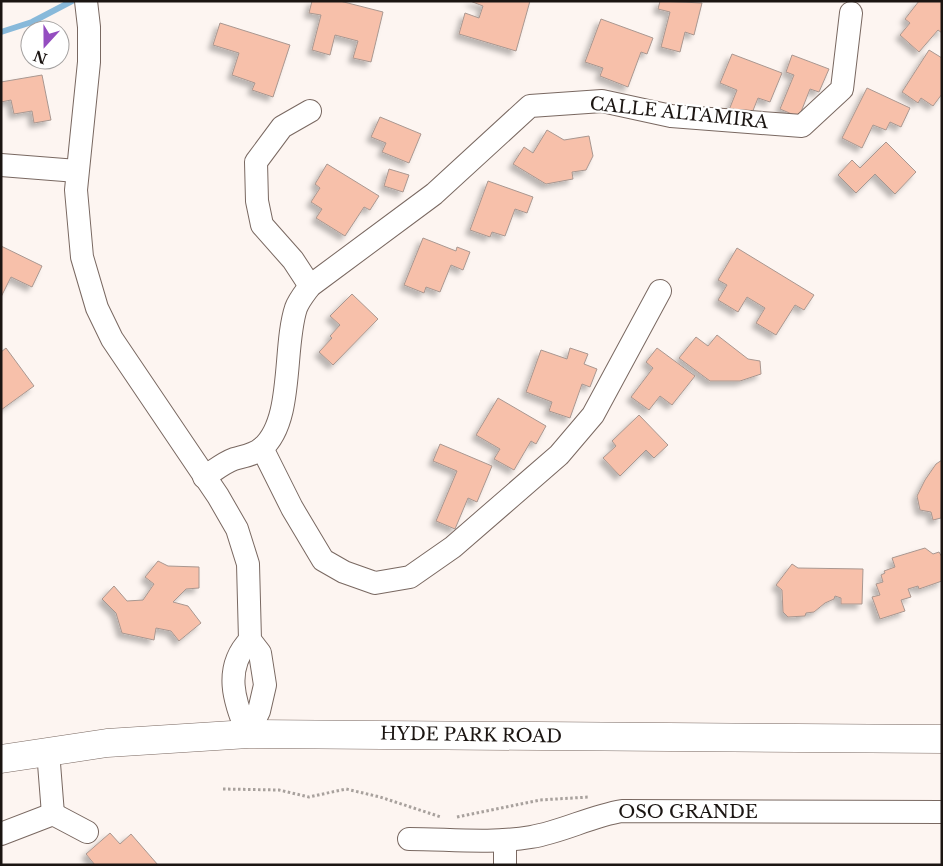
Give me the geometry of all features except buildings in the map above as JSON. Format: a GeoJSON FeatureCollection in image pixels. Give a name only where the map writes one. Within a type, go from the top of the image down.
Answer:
{"type":"FeatureCollection","features":[{"type":"Feature","properties":{"kind":"main road","name":"HYDE PARK ROAD"},"geometry":{"type":"LineString","coordinates":[[1,759],[48,751],[148,739],[248,734],[942,739]]}},
{"type":"Feature","properties":{"kind":"street"},"geometry":{"type":"LineString","coordinates":[[86,6],[89,62],[77,171],[76,207],[80,242],[97,308],[122,356],[229,513],[243,546],[250,583],[250,640],[238,656],[233,676],[236,702],[248,734]]}},
{"type":"Feature","properties":{"kind":"street","name":"CALLE ALTAMIRA"},"geometry":{"type":"LineString","coordinates":[[262,448],[269,440],[279,418],[290,332],[296,306],[310,286],[434,194],[530,106],[602,102],[671,116],[802,126],[842,89],[851,13]]}},
{"type":"Feature","properties":{"kind":"street"},"geometry":{"type":"LineString","coordinates":[[310,111],[282,127],[256,162],[257,201],[262,225],[293,260],[310,286]]}},
{"type":"Feature","properties":{"kind":"street"},"geometry":{"type":"LineString","coordinates":[[1,165],[77,171]]}},
{"type":"Feature","properties":{"kind":"street"},"geometry":{"type":"LineString","coordinates":[[204,477],[225,464],[262,448],[292,508],[324,560],[344,572],[375,584],[410,577],[454,547],[559,455],[593,415],[660,291]]}},
{"type":"Feature","properties":{"kind":"street"},"geometry":{"type":"LineString","coordinates":[[248,734],[259,711],[265,685],[260,653],[250,640]]}},
{"type":"Feature","properties":{"kind":"street"},"geometry":{"type":"LineString","coordinates":[[48,751],[54,814]]}},
{"type":"Feature","properties":{"kind":"street","name":"OSO GRANDE"},"geometry":{"type":"LineString","coordinates":[[409,839],[505,840],[532,837],[602,814],[622,811],[942,812]]}},
{"type":"Feature","properties":{"kind":"street"},"geometry":{"type":"LineString","coordinates":[[1,834],[54,814],[87,832]]}},
{"type":"Feature","properties":{"kind":"street"},"geometry":{"type":"LineString","coordinates":[[505,840],[506,865]]}},
{"type":"Feature","properties":{"kind":"waterway"},"geometry":{"type":"LineString","coordinates":[[1,32],[32,22],[72,1]]}}]}
